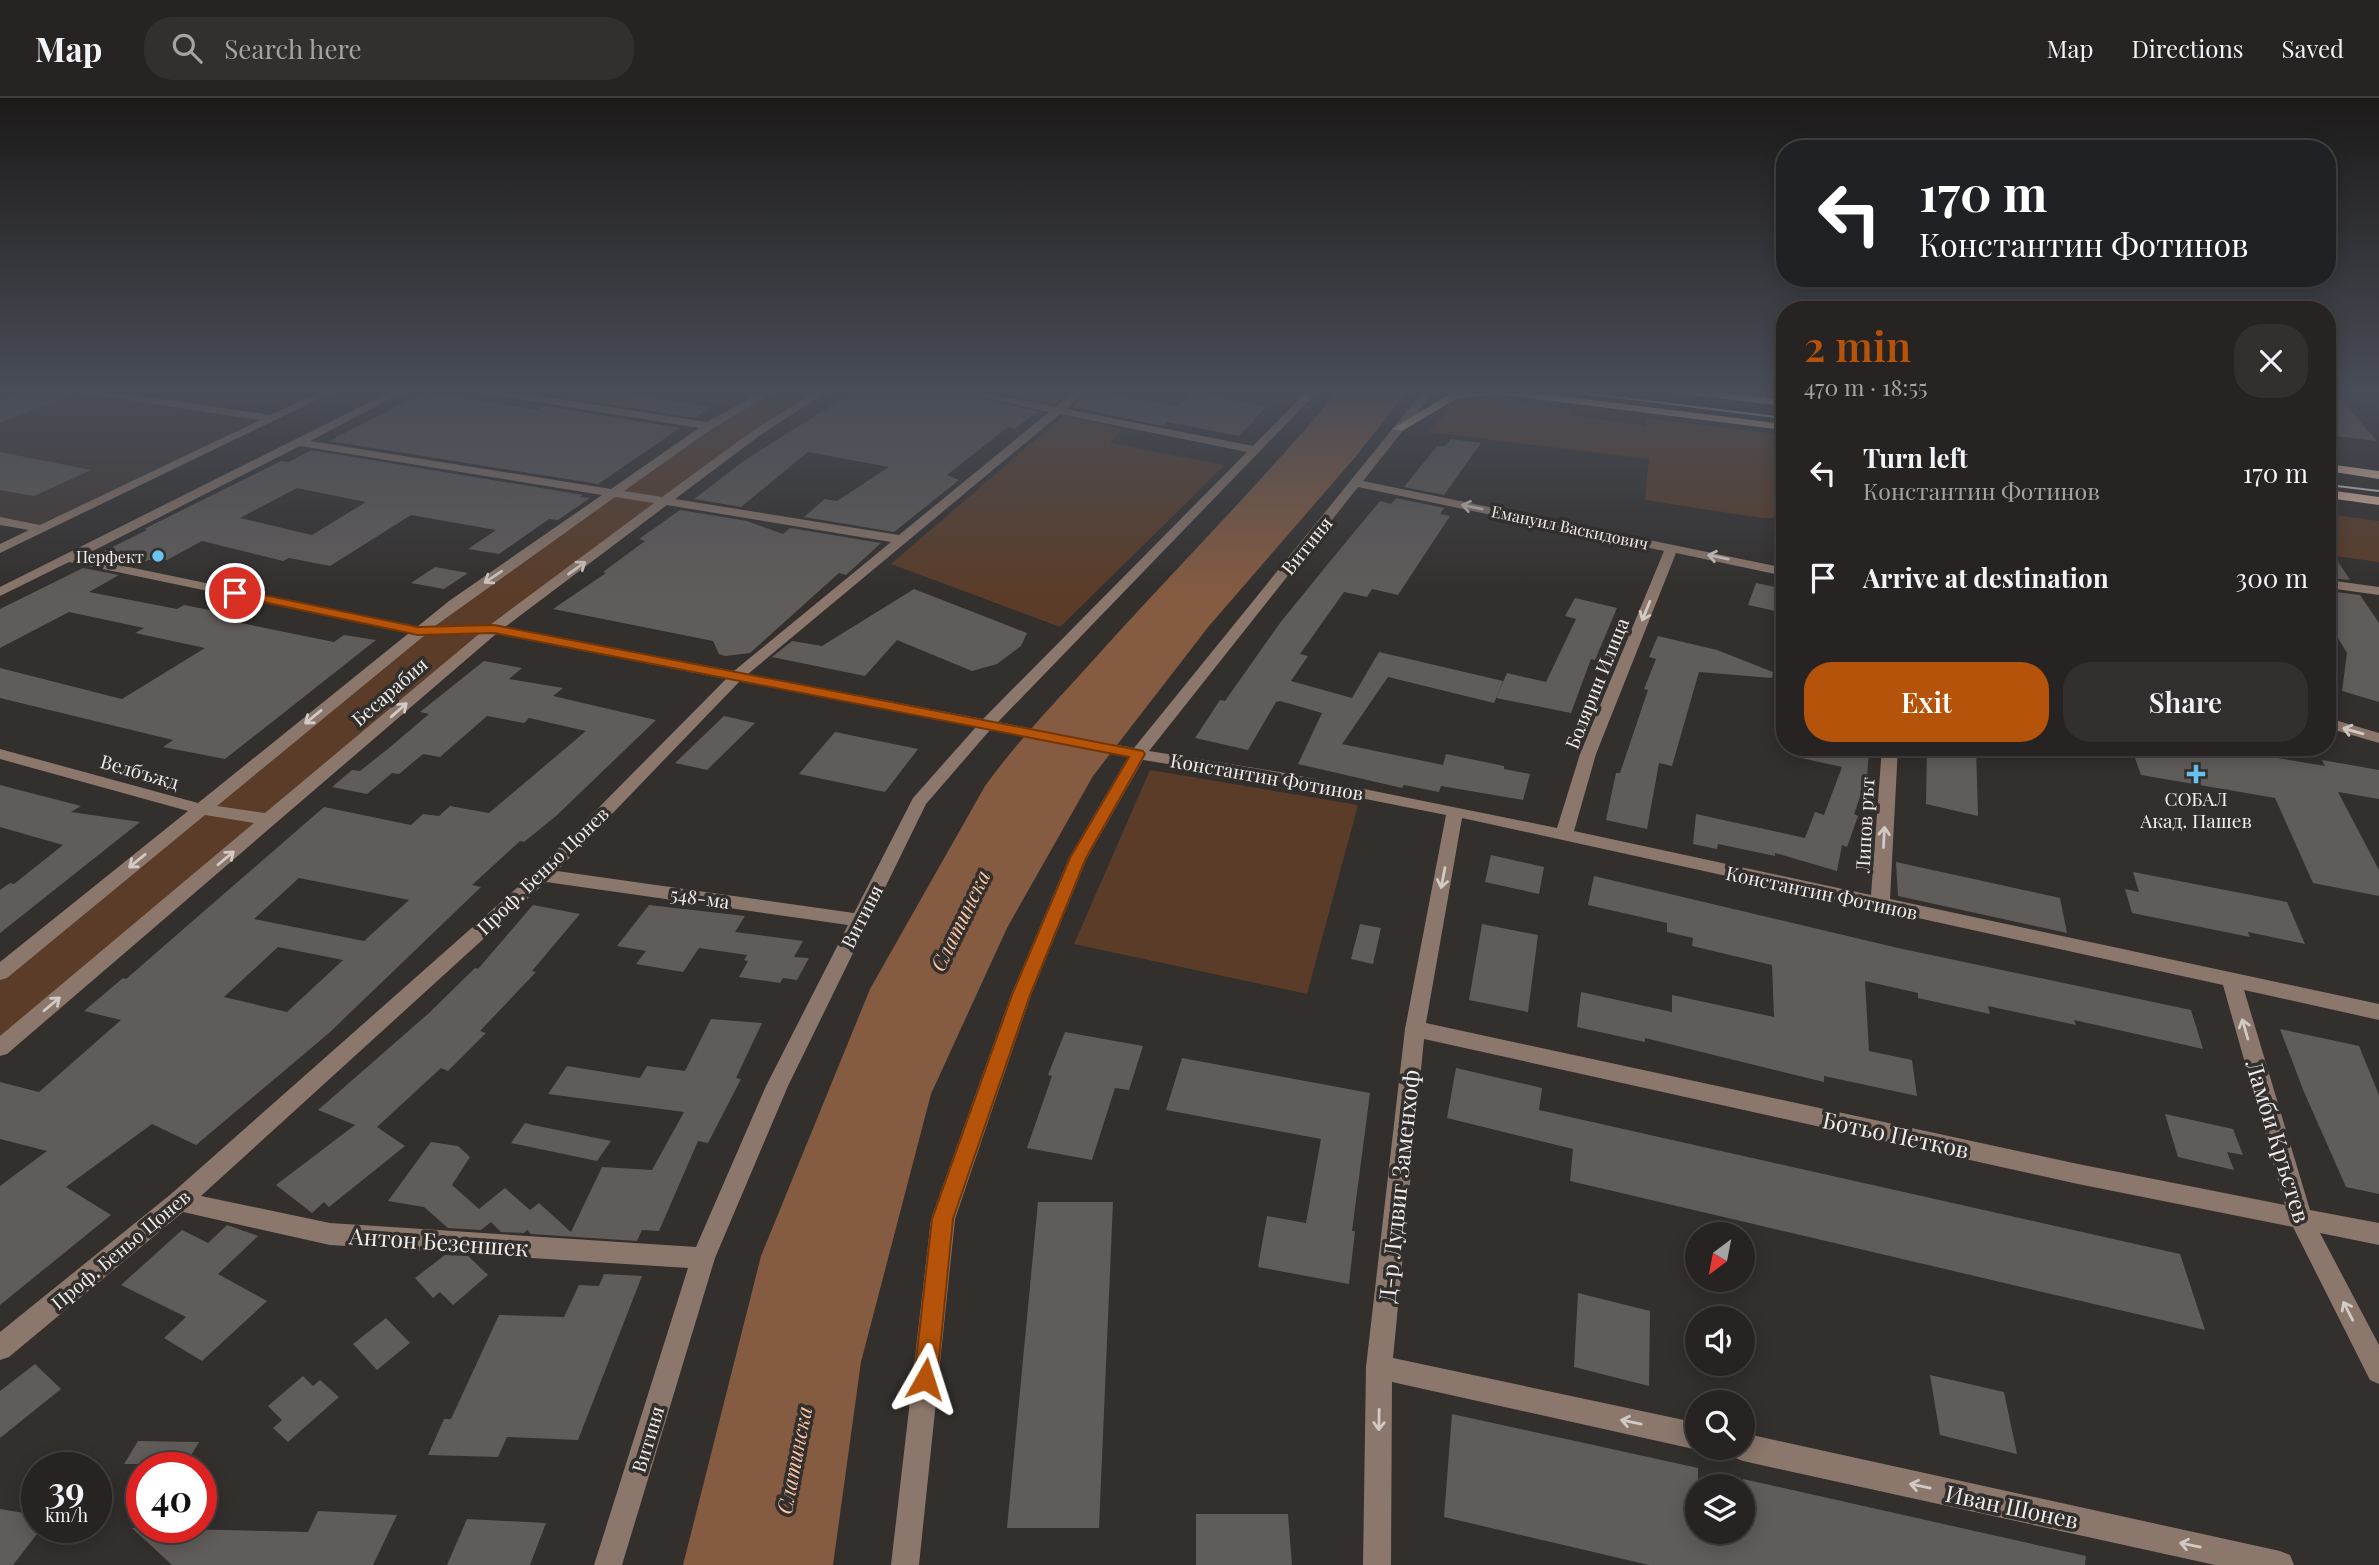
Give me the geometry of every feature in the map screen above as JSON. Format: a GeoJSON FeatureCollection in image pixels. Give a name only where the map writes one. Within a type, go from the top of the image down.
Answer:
{"type":"FeatureCollection","features":[{"type":"Feature","properties":{"kind":"main road"},"geometry":{"type":"LineString","coordinates":[[2336,469],[2379,475]]}},
{"type":"Feature","properties":{"kind":"main road"},"geometry":{"type":"LineString","coordinates":[[2336,495],[2379,501]]}},
{"type":"Feature","properties":{"kind":"street"},"geometry":{"type":"LineString","coordinates":[[0,549],[189,458]]}},
{"type":"Feature","properties":{"kind":"street"},"geometry":{"type":"LineString","coordinates":[[0,592],[265,458]]}},
{"type":"Feature","properties":{"kind":"street"},"geometry":{"type":"LineString","coordinates":[[401,458],[899,539]]}},
{"type":"Feature","properties":{"kind":"street","name":"Бесарабия"},"geometry":{"type":"LineString","coordinates":[[0,973],[418,631],[664,458]]}},
{"type":"Feature","properties":{"kind":"street","name":"Бесарабия"},"geometry":{"type":"LineString","coordinates":[[0,1048],[494,629],[722,458]]}},
{"type":"Feature","properties":{"kind":"street","name":"Проф. Беньо Цонев"},"geometry":{"type":"LineString","coordinates":[[0,1348],[179,1201],[542,875],[738,675],[999,458]]}},
{"type":"Feature","properties":{"kind":"street","name":"Витиня"},"geometry":{"type":"LineString","coordinates":[[608,1565],[703,1258],[777,1087],[919,802],[987,724],[1247,458]]}},
{"type":"Feature","properties":{"kind":"street","name":"Витиня"},"geometry":{"type":"LineString","coordinates":[[905,1565],[943,1219],[1021,995],[1078,858],[1130,752],[1375,458]]}},
{"type":"Feature","properties":{"kind":"street","name":"Емануил Васкидович"},"geometry":{"type":"LineString","coordinates":[[1355,483],[1776,570]]}},
{"type":"Feature","properties":{"kind":"street"},"geometry":{"type":"LineString","coordinates":[[0,521],[41,529]]}},
{"type":"Feature","properties":{"kind":"street","name":"Болярин Илица"},"geometry":{"type":"LineString","coordinates":[[1564,835],[1588,754],[1672,547]]}},
{"type":"Feature","properties":{"kind":"street","name":"Константин Фотинов"},"geometry":{"type":"LineString","coordinates":[[68,558],[418,631],[494,629],[1020,732],[1280,777],[1455,811],[2379,1012]]}},
{"type":"Feature","properties":{"kind":"street"},"geometry":{"type":"LineString","coordinates":[[2336,584],[2379,591]]}},
{"type":"Feature","properties":{"kind":"street"},"geometry":{"type":"LineString","coordinates":[[2336,725],[2379,738]]}},
{"type":"Feature","properties":{"kind":"street","name":"Велбъжд"},"geometry":{"type":"LineString","coordinates":[[0,754],[200,809],[271,820]]}},
{"type":"Feature","properties":{"kind":"street","name":"Липов рът"},"geometry":{"type":"LineString","coordinates":[[1880,905],[1889,756]]}},
{"type":"Feature","properties":{"kind":"street","name":"Д-р Лудвиг Заменхоф"},"geometry":{"type":"LineString","coordinates":[[1377,1565],[1379,1367],[1415,1029],[1455,811]]}},
{"type":"Feature","properties":{"kind":"street","name":"548-ма"},"geometry":{"type":"LineString","coordinates":[[542,875],[858,920]]}},
{"type":"Feature","properties":{"kind":"street","name":"Ламби Кръстев"},"geometry":{"type":"LineString","coordinates":[[2231,980],[2300,1217],[2379,1371]]}},
{"type":"Feature","properties":{"kind":"street","name":"Ботьо Петков"},"geometry":{"type":"LineString","coordinates":[[1415,1029],[2078,1174],[2379,1234]]}},
{"type":"Feature","properties":{"kind":"street","name":"Антон Безеншек"},"geometry":{"type":"LineString","coordinates":[[179,1201],[330,1234],[703,1258]]}},
{"type":"Feature","properties":{"kind":"street"},"geometry":{"type":"LineString","coordinates":[[1379,1367],[1685,1434]]}},
{"type":"Feature","properties":{"kind":"street","name":"Иван Шонев"},"geometry":{"type":"LineString","coordinates":[[1755,1450],[2280,1565]]}},
{"type":"Feature","properties":{"kind":"shaded area"},"geometry":{"type":"Polygon","coordinates":[[[0,458],[189,458],[41,529],[0,521],[0,458]]]}},
{"type":"Feature","properties":{"kind":"shaded area"},"geometry":{"type":"Polygon","coordinates":[[[663,458],[722,458],[493,629],[0,1048],[0,973],[418,631],[663,458]]]}},
{"type":"Feature","properties":{"kind":"shaded area"},"geometry":{"type":"Polygon","coordinates":[[[1014,458],[1191,458],[1225,465],[1060,627],[891,564],[1014,458]]]}},
{"type":"Feature","properties":{"kind":"shaded area"},"geometry":{"type":"Polygon","coordinates":[[[1645,458],[1776,458],[1776,518],[1645,500],[1649,459],[1645,458]]]}},
{"type":"Feature","properties":{"kind":"shaded area"},"geometry":{"type":"Polygon","coordinates":[[[2336,515],[2379,521],[2379,562],[2336,556],[2336,515]]]}},
{"type":"Feature","properties":{"kind":"shaded area"},"geometry":{"type":"Polygon","coordinates":[[[1150,770],[1358,805],[1307,994],[1074,944],[1150,770]]]}},
{"type":"Feature","properties":{"kind":"water","name":"Слатинска"},"geometry":{"type":"Polygon","coordinates":[[[1279,458],[1354,458],[1209,626],[1093,776],[1007,928],[931,1094],[861,1362],[833,1565],[683,1565],[761,1256],[870,989],[985,786],[1042,717],[1279,458]]]}},
{"type":"Feature","properties":{"kind":"building"},"geometry":{"type":"Polygon","coordinates":[[[0,458],[33,458],[91,470],[34,496],[0,490],[0,458]]]}},
{"type":"Feature","properties":{"kind":"building"},"geometry":{"type":"Polygon","coordinates":[[[362,458],[590,498],[558,520],[549,519],[499,554],[468,549],[496,530],[411,515],[330,566],[289,558],[283,561],[202,541],[167,560],[148,560],[137,566],[101,559],[108,555],[100,553],[147,530],[144,529],[281,461],[362,458]],[[297,488],[240,518],[312,535],[366,502],[297,488]]]}},
{"type":"Feature","properties":{"kind":"building"},"geometry":{"type":"Polygon","coordinates":[[[438,458],[635,458],[598,484],[438,458]]]}},
{"type":"Feature","properties":{"kind":"building"},"geometry":{"type":"Polygon","coordinates":[[[800,458],[741,507],[694,499],[745,460],[800,458]]]}},
{"type":"Feature","properties":{"kind":"building"},"geometry":{"type":"Polygon","coordinates":[[[843,458],[968,458],[947,475],[959,480],[894,532],[804,517],[825,499],[837,501],[889,467],[843,458]]]}},
{"type":"Feature","properties":{"kind":"building"},"geometry":{"type":"Polygon","coordinates":[[[1427,458],[1470,458],[1444,495],[1404,487],[1427,458]]]}},
{"type":"Feature","properties":{"kind":"building"},"geometry":{"type":"Polygon","coordinates":[[[1396,498],[1444,508],[1440,514],[1450,516],[1398,595],[1372,589],[1367,597],[1344,592],[1300,654],[1308,656],[1291,681],[1352,698],[1379,652],[1503,681],[1494,703],[1388,677],[1342,744],[1443,765],[1446,754],[1530,774],[1523,800],[1441,786],[1439,792],[1404,785],[1402,788],[1298,764],[1322,713],[1280,701],[1276,702],[1248,750],[1195,738],[1220,700],[1225,701],[1280,623],[1380,501],[1391,504],[1396,498]]]}},
{"type":"Feature","properties":{"kind":"building"},"geometry":{"type":"Polygon","coordinates":[[[680,510],[747,521],[783,534],[790,528],[881,543],[846,575],[839,573],[750,653],[725,656],[719,654],[713,641],[553,609],[606,573],[603,572],[645,541],[639,539],[680,510]]]}},
{"type":"Feature","properties":{"kind":"building"},"geometry":{"type":"Polygon","coordinates":[[[2336,558],[2350,580],[2336,579],[2336,558]]]}},
{"type":"Feature","properties":{"kind":"building"},"geometry":{"type":"Polygon","coordinates":[[[435,567],[468,573],[444,589],[411,583],[435,567]]]}},
{"type":"Feature","properties":{"kind":"building"},"geometry":{"type":"Polygon","coordinates":[[[83,568],[119,575],[89,592],[177,609],[184,605],[240,616],[231,621],[334,642],[344,635],[376,640],[225,759],[163,747],[173,740],[0,698],[0,668],[122,699],[205,648],[135,633],[144,628],[69,612],[0,648],[0,609],[83,568]]]}},
{"type":"Feature","properties":{"kind":"building"},"geometry":{"type":"Polygon","coordinates":[[[1756,583],[1776,587],[1776,611],[1748,605],[1756,583]]]}},
{"type":"Feature","properties":{"kind":"building"},"geometry":{"type":"Polygon","coordinates":[[[914,589],[1027,633],[1021,646],[997,664],[972,671],[897,640],[865,676],[772,657],[792,641],[822,646],[914,589]]]}},
{"type":"Feature","properties":{"kind":"building"},"geometry":{"type":"Polygon","coordinates":[[[2336,592],[2360,595],[2379,623],[2379,702],[2342,691],[2347,653],[2336,635],[2336,592]]]}},
{"type":"Feature","properties":{"kind":"building"},"geometry":{"type":"Polygon","coordinates":[[[1575,598],[1617,608],[1595,660],[1591,659],[1571,713],[1496,698],[1507,673],[1546,682],[1576,619],[1565,616],[1575,598]]]}},
{"type":"Feature","properties":{"kind":"building"},"geometry":{"type":"Polygon","coordinates":[[[1658,636],[1717,650],[1773,672],[1772,678],[1699,672],[1672,766],[1659,763],[1647,829],[1606,820],[1616,773],[1620,773],[1648,690],[1644,689],[1656,659],[1649,657],[1658,636]]]}},
{"type":"Feature","properties":{"kind":"building"},"geometry":{"type":"Polygon","coordinates":[[[484,661],[522,668],[509,679],[563,688],[553,696],[656,720],[556,816],[524,842],[520,841],[472,885],[481,887],[329,1033],[196,1145],[152,1124],[66,1187],[111,1215],[0,1305],[0,1186],[47,1151],[0,1139],[0,1082],[39,1092],[121,1020],[84,1011],[123,978],[126,979],[324,807],[411,825],[423,814],[439,816],[450,806],[489,813],[586,731],[529,718],[524,723],[487,716],[440,757],[423,754],[399,774],[392,773],[367,794],[332,787],[352,770],[360,771],[429,714],[420,712],[484,661]],[[299,878],[254,919],[364,941],[409,900],[299,878]],[[278,947],[224,997],[287,1012],[343,960],[278,947]]]}},
{"type":"Feature","properties":{"kind":"building"},"geometry":{"type":"Polygon","coordinates":[[[724,716],[755,723],[707,770],[675,763],[724,716]]]}},
{"type":"Feature","properties":{"kind":"building"},"geometry":{"type":"Polygon","coordinates":[[[835,732],[918,749],[885,792],[799,774],[835,732]]]}},
{"type":"Feature","properties":{"kind":"building"},"geometry":{"type":"Polygon","coordinates":[[[1792,756],[1869,756],[1867,777],[1854,814],[1858,816],[1847,847],[1842,845],[1837,871],[1775,853],[1775,856],[1718,844],[1717,849],[1693,844],[1696,814],[1805,838],[1815,812],[1824,815],[1842,767],[1792,756]]]}},
{"type":"Feature","properties":{"kind":"building"},"geometry":{"type":"Polygon","coordinates":[[[1927,756],[1976,756],[1978,816],[1926,804],[1927,756]]]}},
{"type":"Feature","properties":{"kind":"building"},"geometry":{"type":"Polygon","coordinates":[[[2134,756],[2266,756],[2325,766],[2322,760],[2379,770],[2379,799],[2338,792],[2379,870],[2379,896],[2313,883],[2275,798],[2141,775],[2134,756]]]}},
{"type":"Feature","properties":{"kind":"building"},"geometry":{"type":"Polygon","coordinates":[[[0,785],[81,806],[71,812],[140,822],[0,933],[0,890],[10,883],[14,884],[63,845],[0,827],[0,785]]]}},
{"type":"Feature","properties":{"kind":"building"},"geometry":{"type":"Polygon","coordinates":[[[1491,855],[1544,867],[1539,894],[1485,882],[1491,855]]]}},
{"type":"Feature","properties":{"kind":"building"},"geometry":{"type":"Polygon","coordinates":[[[1896,862],[2060,898],[2067,933],[1898,896],[1896,862]]]}},
{"type":"Feature","properties":{"kind":"building"},"geometry":{"type":"Polygon","coordinates":[[[2133,872],[2287,902],[2305,944],[2248,932],[2250,937],[2132,913],[2125,889],[2139,892],[2133,872]]]}},
{"type":"Feature","properties":{"kind":"building"},"geometry":{"type":"Polygon","coordinates":[[[1594,876],[1898,948],[2191,1010],[2203,1049],[2074,1020],[2076,1025],[1988,1006],[1990,1014],[1918,998],[1918,993],[1865,981],[1869,1051],[1912,1060],[1917,1096],[1824,1076],[1824,1082],[1645,1038],[1645,1042],[1577,1027],[1581,992],[1672,1012],[1672,995],[1774,1017],[1772,965],[1692,946],[1693,938],[1667,932],[1667,923],[1588,905],[1594,876]]]}},
{"type":"Feature","properties":{"kind":"building"},"geometry":{"type":"Polygon","coordinates":[[[533,905],[580,914],[532,971],[536,972],[480,1031],[486,1033],[448,1071],[441,1068],[377,1127],[405,1146],[329,1207],[324,1202],[312,1213],[276,1185],[355,1125],[318,1110],[429,1013],[475,968],[478,969],[533,905]]]}},
{"type":"Feature","properties":{"kind":"building"},"geometry":{"type":"Polygon","coordinates":[[[649,905],[745,916],[735,932],[803,941],[794,957],[809,958],[797,980],[783,978],[780,983],[739,977],[748,961],[744,960],[747,955],[699,948],[683,972],[636,964],[646,951],[617,946],[649,905]]]}},
{"type":"Feature","properties":{"kind":"building"},"geometry":{"type":"Polygon","coordinates":[[[1360,924],[1381,928],[1373,964],[1351,959],[1360,924]]]}},
{"type":"Feature","properties":{"kind":"building"},"geometry":{"type":"Polygon","coordinates":[[[1482,924],[1538,935],[1528,1012],[1469,1000],[1482,924]]]}},
{"type":"Feature","properties":{"kind":"building"},"geometry":{"type":"Polygon","coordinates":[[[711,1019],[762,1023],[736,1078],[741,1079],[708,1143],[698,1141],[659,1231],[642,1230],[637,1241],[531,1234],[527,1230],[524,1233],[501,1232],[491,1222],[481,1230],[448,1228],[424,1207],[388,1201],[431,1142],[458,1146],[470,1157],[452,1185],[479,1209],[505,1188],[530,1210],[539,1203],[571,1232],[602,1167],[652,1170],[684,1112],[548,1094],[567,1066],[640,1078],[647,1066],[685,1071],[711,1019]]]}},
{"type":"Feature","properties":{"kind":"building"},"geometry":{"type":"Polygon","coordinates":[[[2280,1029],[2359,1046],[2379,1095],[2379,1194],[2346,1187],[2304,1092],[2280,1029]]]}},
{"type":"Feature","properties":{"kind":"building"},"geometry":{"type":"Polygon","coordinates":[[[1065,1032],[1143,1046],[1129,1090],[1115,1088],[1092,1160],[1027,1148],[1052,1076],[1048,1075],[1065,1032]]]}},
{"type":"Feature","properties":{"kind":"building"},"geometry":{"type":"Polygon","coordinates":[[[1182,1058],[1370,1093],[1352,1231],[1355,1231],[1349,1284],[1258,1267],[1267,1216],[1306,1223],[1321,1139],[1166,1110],[1182,1058]]]}},
{"type":"Feature","properties":{"kind":"building"},"geometry":{"type":"Polygon","coordinates":[[[1456,1068],[1542,1088],[1539,1110],[2180,1254],[2205,1330],[1755,1224],[1755,1222],[1745,1222],[1570,1181],[1573,1149],[1447,1118],[1456,1068]]]}},
{"type":"Feature","properties":{"kind":"building"},"geometry":{"type":"Polygon","coordinates":[[[2165,1114],[2233,1129],[2243,1155],[2227,1152],[2234,1170],[2178,1157],[2165,1114]]]}},
{"type":"Feature","properties":{"kind":"building"},"geometry":{"type":"Polygon","coordinates":[[[525,1123],[611,1141],[597,1161],[511,1143],[525,1123]]]}},
{"type":"Feature","properties":{"kind":"building"},"geometry":{"type":"Polygon","coordinates":[[[1038,1202],[1113,1202],[1099,1528],[1007,1528],[1038,1202]]]}},
{"type":"Feature","properties":{"kind":"building"},"geometry":{"type":"Polygon","coordinates":[[[227,1225],[258,1236],[218,1274],[267,1301],[202,1361],[164,1338],[186,1317],[121,1285],[182,1230],[208,1243],[227,1225]]]}},
{"type":"Feature","properties":{"kind":"building"},"geometry":{"type":"Polygon","coordinates":[[[445,1255],[468,1256],[488,1275],[453,1305],[440,1292],[433,1298],[415,1278],[445,1255]]]}},
{"type":"Feature","properties":{"kind":"building"},"geometry":{"type":"Polygon","coordinates":[[[604,1274],[642,1276],[578,1440],[507,1437],[498,1457],[428,1455],[444,1419],[451,1419],[499,1315],[564,1317],[579,1285],[599,1286],[604,1274]]]}},
{"type":"Feature","properties":{"kind":"building"},"geometry":{"type":"Polygon","coordinates":[[[1578,1293],[1650,1311],[1649,1386],[1574,1367],[1578,1293]]]}},
{"type":"Feature","properties":{"kind":"building"},"geometry":{"type":"Polygon","coordinates":[[[386,1318],[410,1343],[377,1370],[353,1344],[386,1318]]]}},
{"type":"Feature","properties":{"kind":"building"},"geometry":{"type":"Polygon","coordinates":[[[35,1364],[61,1389],[0,1438],[0,1391],[35,1364]]]}},
{"type":"Feature","properties":{"kind":"building"},"geometry":{"type":"Polygon","coordinates":[[[1930,1375],[2004,1392],[2017,1454],[1940,1435],[1930,1375]]]}},
{"type":"Feature","properties":{"kind":"building"},"geometry":{"type":"Polygon","coordinates":[[[303,1376],[313,1386],[320,1380],[339,1397],[288,1442],[273,1428],[282,1420],[268,1406],[303,1376]]]}},
{"type":"Feature","properties":{"kind":"building"},"geometry":{"type":"Polygon","coordinates":[[[1452,1414],[1698,1468],[1698,1474],[1685,1474],[1685,1544],[1755,1544],[1755,1482],[2086,1556],[2085,1565],[1649,1565],[1444,1517],[1452,1414]]]}},
{"type":"Feature","properties":{"kind":"building"},"geometry":{"type":"Polygon","coordinates":[[[138,1441],[199,1442],[193,1452],[131,1452],[138,1441]]]}},
{"type":"Feature","properties":{"kind":"building"},"geometry":{"type":"Polygon","coordinates":[[[0,1509],[21,1512],[21,1543],[30,1543],[13,1565],[0,1565],[0,1509]]]}},
{"type":"Feature","properties":{"kind":"building"},"geometry":{"type":"Polygon","coordinates":[[[318,1511],[397,1515],[373,1565],[172,1565],[148,1543],[217,1543],[217,1530],[308,1532],[318,1511]]]}},
{"type":"Feature","properties":{"kind":"building"},"geometry":{"type":"Polygon","coordinates":[[[1196,1514],[1288,1514],[1292,1565],[1196,1565],[1196,1514]]]}},
{"type":"Feature","properties":{"kind":"building"},"geometry":{"type":"Polygon","coordinates":[[[467,1519],[546,1523],[530,1565],[447,1565],[467,1519]]]}},
{"type":"Feature","properties":{"kind":"tram line"},"geometry":{"type":"LineString","coordinates":[[2336,486],[2379,491]]}},
{"type":"Feature","properties":{"kind":"place","name":"Перфект"},"geometry":{"type":"Point","coordinates":[158,556]}},
{"type":"Feature","properties":{"kind":"place","name":"СОБАЛ Акад. Пашев"},"geometry":{"type":"Point","coordinates":[2196,774]}},
{"type":"Feature","properties":{"kind":"route"},"geometry":{"type":"LineString","coordinates":[[235,593],[418,631],[494,629],[1138,754],[1078,858],[1021,995],[943,1219],[925,1379]]}}]}
